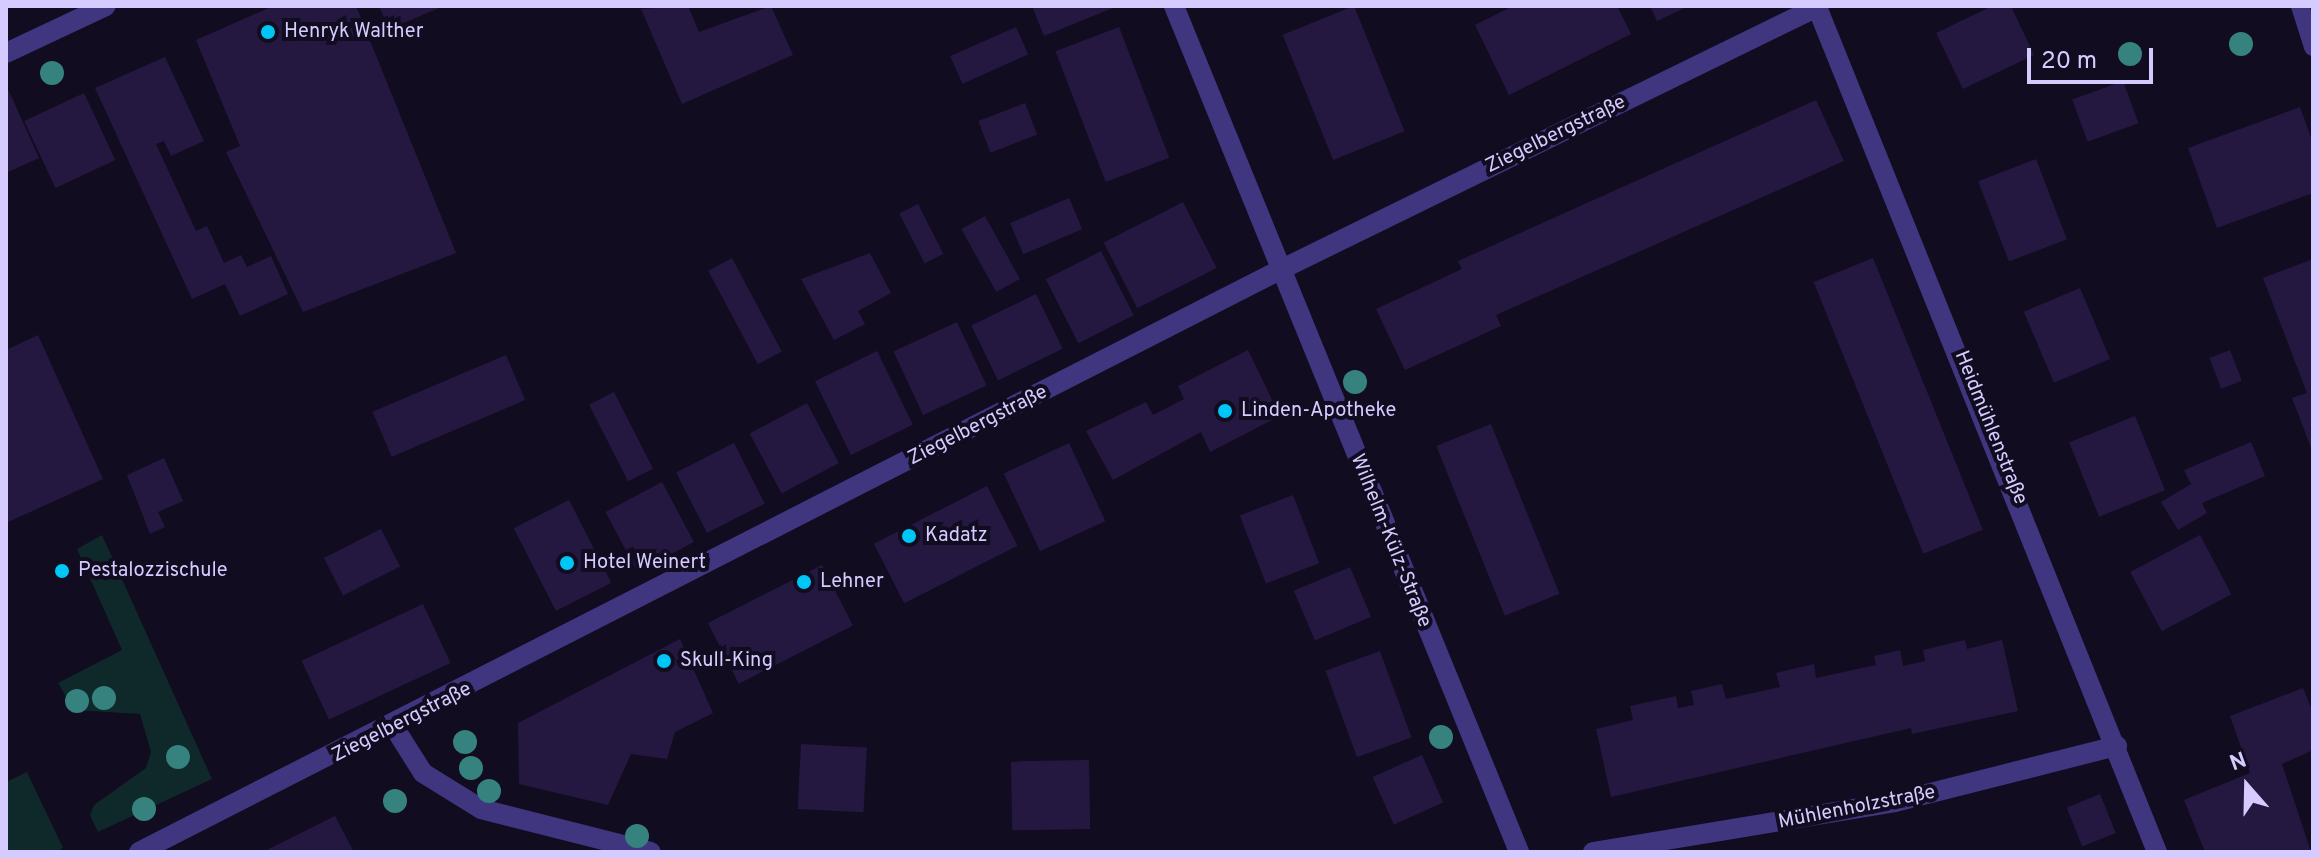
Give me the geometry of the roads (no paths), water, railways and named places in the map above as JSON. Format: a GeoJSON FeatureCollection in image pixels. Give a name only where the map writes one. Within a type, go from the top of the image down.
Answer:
{"type":"FeatureCollection","features":[{"type":"Feature","properties":{"kind":"street"},"geometry":{"type":"LineString","coordinates":[[6,53],[106,6]]}},
{"type":"Feature","properties":{"kind":"street","name":"Wilhelm-Külz-Straße"},"geometry":{"type":"LineString","coordinates":[[1174,6],[1278,271],[1519,852]]}},
{"type":"Feature","properties":{"kind":"street","name":"Ziegelbergstraße"},"geometry":{"type":"LineString","coordinates":[[139,852],[394,727],[1278,271],[1818,7]]}},
{"type":"Feature","properties":{"kind":"street","name":"Heidmühlenstraße"},"geometry":{"type":"LineString","coordinates":[[1818,7],[2157,852]]}},
{"type":"Feature","properties":{"kind":"street"},"geometry":{"type":"LineString","coordinates":[[394,727],[423,773],[481,809],[651,852]]}},
{"type":"Feature","properties":{"kind":"street","name":"Mühlenholzstraße"},"geometry":{"type":"LineString","coordinates":[[1593,852],[1895,802],[2117,746]]}},
{"type":"Feature","properties":{"kind":"lane"},"geometry":{"type":"LineString","coordinates":[[2300,6],[2313,47]]}},
{"type":"Feature","properties":{"kind":"place","name":"Henryk Walther"},"geometry":{"type":"Point","coordinates":[268,32]}},
{"type":"Feature","properties":{"kind":"place","name":"Linden-Apotheke"},"geometry":{"type":"Point","coordinates":[1225,411]}},
{"type":"Feature","properties":{"kind":"place","name":"Kadatz"},"geometry":{"type":"Point","coordinates":[909,536]}},
{"type":"Feature","properties":{"kind":"place","name":"Hotel Weinert"},"geometry":{"type":"Point","coordinates":[567,563]}},
{"type":"Feature","properties":{"kind":"place","name":"Pestalozzischule"},"geometry":{"type":"Point","coordinates":[62,571]}},
{"type":"Feature","properties":{"kind":"place","name":"Lehner"},"geometry":{"type":"Point","coordinates":[804,582]}},
{"type":"Feature","properties":{"kind":"place","name":"Skull-King"},"geometry":{"type":"Point","coordinates":[664,661]}}]}
